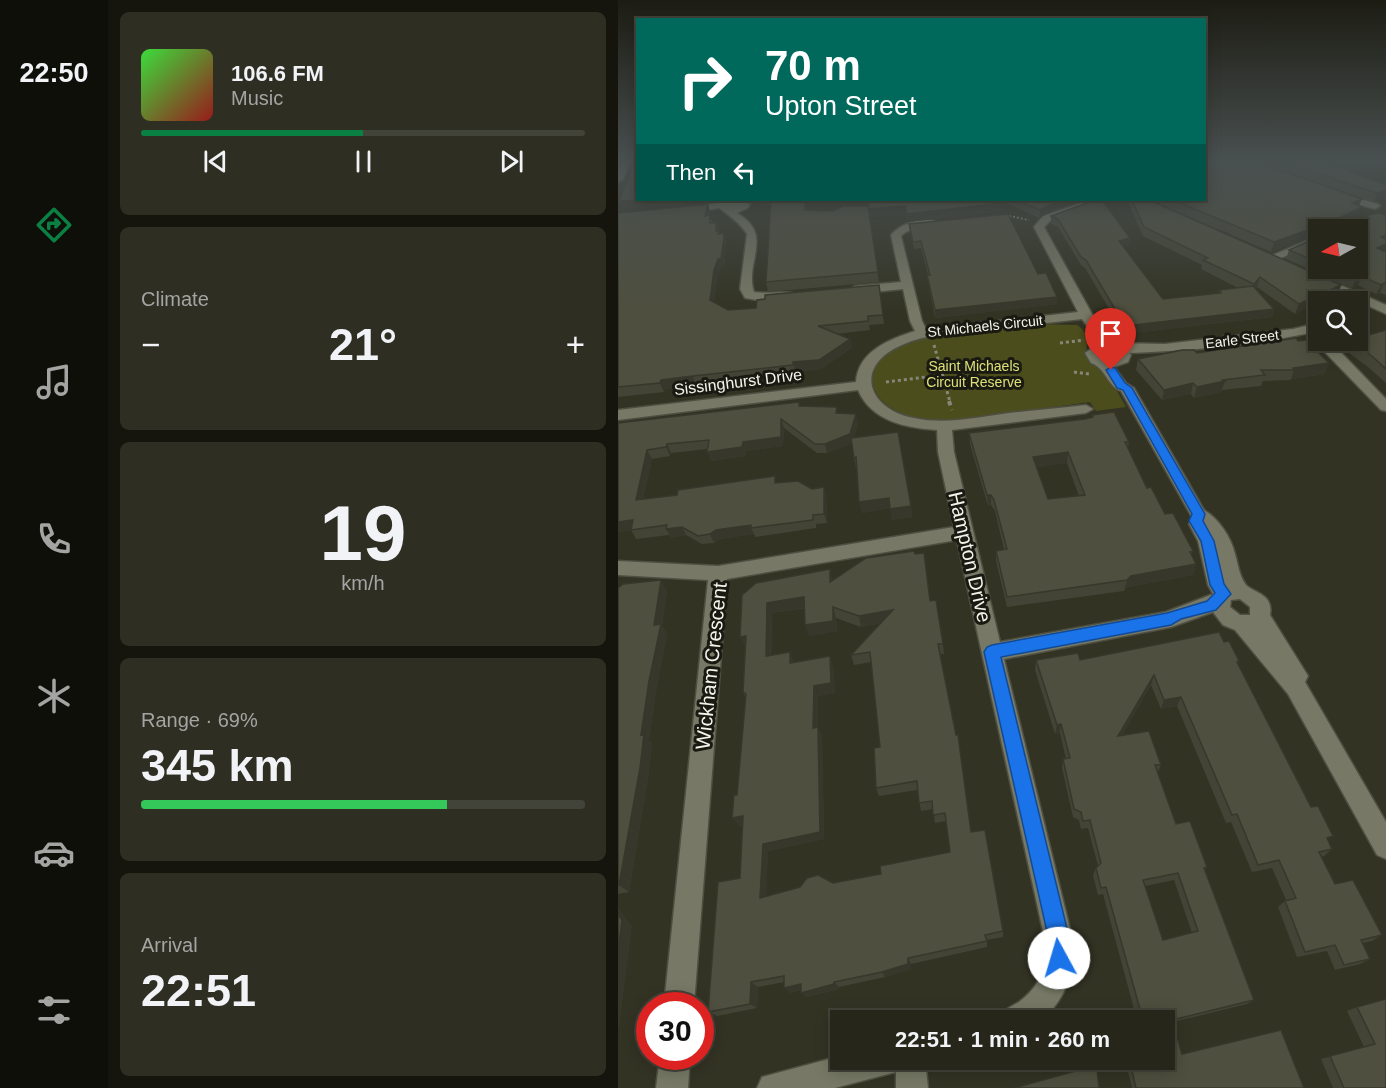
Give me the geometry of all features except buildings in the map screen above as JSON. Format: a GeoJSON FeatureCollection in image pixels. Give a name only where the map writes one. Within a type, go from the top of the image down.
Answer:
{"type":"FeatureCollection","features":[{"type":"Feature","properties":{"kind":"street"},"geometry":{"type":"LineString","coordinates":[[737,212],[752,234],[746,289],[749,295],[768,298],[803,295]]}},
{"type":"Feature","properties":{"kind":"street"},"geometry":{"type":"LineString","coordinates":[[1065,212],[1047,218],[1039,228],[1130,384],[1127,388]]}},
{"type":"Feature","properties":{"kind":"street"},"geometry":{"type":"LineString","coordinates":[[926,333],[916,321],[896,235],[904,227],[949,222]]}},
{"type":"Feature","properties":{"kind":"street"},"geometry":{"type":"LineString","coordinates":[[1272,258],[1308,243]]}},
{"type":"Feature","properties":{"kind":"street"},"geometry":{"type":"LineString","coordinates":[[1304,273],[1338,291]]}},
{"type":"Feature","properties":{"kind":"street"},"geometry":{"type":"LineString","coordinates":[[837,291],[907,285]]}},
{"type":"Feature","properties":{"kind":"street"},"geometry":{"type":"LineString","coordinates":[[1368,305],[1386,310]]}},
{"type":"Feature","properties":{"kind":"street","name":"St Michaels Circuit"},"geometry":{"type":"LineString","coordinates":[[863,385],[864,374],[875,356],[901,340],[926,333],[1105,343]]}},
{"type":"Feature","properties":{"kind":"street","name":"Earle Street"},"geometry":{"type":"LineString","coordinates":[[1105,343],[1161,351],[1165,348],[1308,335]]}},
{"type":"Feature","properties":{"kind":"street"},"geometry":{"type":"LineString","coordinates":[[992,652],[1171,619],[1181,622],[1244,619],[1260,606],[1257,601],[1228,595],[1217,585],[1208,541],[1196,521],[1198,514],[1127,388],[1121,386],[1105,363],[1093,357],[1092,353],[1105,343]]}},
{"type":"Feature","properties":{"kind":"street"},"geometry":{"type":"LineString","coordinates":[[1333,351],[1386,407]]}},
{"type":"Feature","properties":{"kind":"street"},"geometry":{"type":"LineString","coordinates":[[863,385],[874,405],[886,413],[920,424],[950,426],[1086,409]]}},
{"type":"Feature","properties":{"kind":"street","name":"Sissinghurst Drive"},"geometry":{"type":"LineString","coordinates":[[618,415],[863,385]]}},
{"type":"Feature","properties":{"kind":"street","name":"Hampton Drive"},"geometry":{"type":"LineString","coordinates":[[950,426],[946,452],[1060,945],[1059,972],[1045,996],[1032,1010]]}},
{"type":"Feature","properties":{"kind":"street","name":"Wickham Crescent"},"geometry":{"type":"LineString","coordinates":[[680,992],[718,573],[964,532]]}},
{"type":"Feature","properties":{"kind":"street"},"geometry":{"type":"LineString","coordinates":[[618,568],[718,573]]}},
{"type":"Feature","properties":{"kind":"street"},"geometry":{"type":"LineString","coordinates":[[1171,619],[1177,614],[1211,606],[1228,595]]}},
{"type":"Feature","properties":{"kind":"street"},"geometry":{"type":"LineString","coordinates":[[1228,595],[1221,610],[1244,619]]}},
{"type":"Feature","properties":{"kind":"street"},"geometry":{"type":"LineString","coordinates":[[1244,619],[1248,634],[1267,651],[1284,676],[1296,687],[1386,846]]}},
{"type":"Feature","properties":{"kind":"street"},"geometry":{"type":"LineString","coordinates":[[672,1088],[674,1070]]}},
{"type":"Feature","properties":{"kind":"street"},"geometry":{"type":"LineString","coordinates":[[773,1088],[846,1070]]}},
{"type":"Feature","properties":{"kind":"street"},"geometry":{"type":"LineString","coordinates":[[911,1070],[912,1088]]}},
{"type":"Feature","properties":{"kind":"path"},"geometry":{"type":"LineString","coordinates":[[926,333],[942,375],[950,426]]}},
{"type":"Feature","properties":{"kind":"path"},"geometry":{"type":"LineString","coordinates":[[1060,343],[1105,343]]}},
{"type":"Feature","properties":{"kind":"path"},"geometry":{"type":"LineString","coordinates":[[886,382],[942,375]]}},
{"type":"Feature","properties":{"kind":"green space","name":"Saint Michaels Circuit Reserve"},"geometry":{"type":"Polygon","coordinates":[[[1036,324],[1077,325],[1081,328],[1087,340],[1086,357],[1108,375],[1126,407],[1096,411],[1090,402],[964,419],[933,420],[901,413],[885,403],[874,388],[874,369],[887,354],[909,343],[965,331],[1036,324]]]}},
{"type":"Feature","properties":{"kind":"route"},"geometry":{"type":"LineString","coordinates":[[1059,958],[1060,945],[992,652],[1171,619],[1177,614],[1211,606],[1224,594],[1217,585],[1208,541],[1196,521],[1198,514],[1127,388],[1121,386],[1111,370]]}}]}
